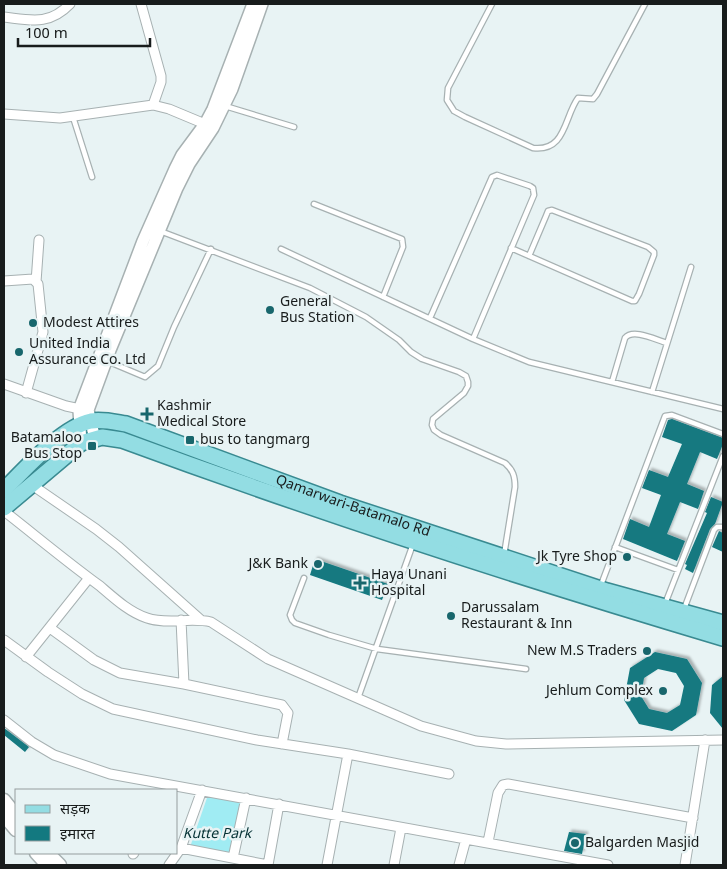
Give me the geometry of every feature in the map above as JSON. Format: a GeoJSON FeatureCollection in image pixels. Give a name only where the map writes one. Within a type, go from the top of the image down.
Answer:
{"type":"FeatureCollection","features":[{"type":"Feature","properties":{"kind":"main road"},"geometry":{"type":"LineString","coordinates":[[4,490],[52,444],[84,417]]}},
{"type":"Feature","properties":{"kind":"main road","name":"Qamarwari-Batamalo Rd"},"geometry":{"type":"LineString","coordinates":[[84,417],[126,424],[340,503],[599,589],[723,623]]}},
{"type":"Feature","properties":{"kind":"main road","name":"Qamarwari-Batamalo Rd"},"geometry":{"type":"LineString","coordinates":[[88,441],[102,437],[122,440],[414,541],[603,602],[723,638]]}},
{"type":"Feature","properties":{"kind":"main road"},"geometry":{"type":"LineString","coordinates":[[4,510],[88,441]]}},
{"type":"Feature","properties":{"kind":"main road"},"geometry":{"type":"LineString","coordinates":[[4,800],[15,814]]}},
{"type":"Feature","properties":{"kind":"main road"},"geometry":{"type":"LineString","coordinates":[[4,816],[15,829]]}},
{"type":"Feature","properties":{"kind":"main road"},"geometry":{"type":"LineString","coordinates":[[37,854],[47,865]]}},
{"type":"Feature","properties":{"kind":"main road"},"geometry":{"type":"LineString","coordinates":[[49,854],[60,865]]}},
{"type":"Feature","properties":{"kind":"street"},"geometry":{"type":"LineString","coordinates":[[4,17],[35,21],[44,20],[64,10],[70,4]]}},
{"type":"Feature","properties":{"kind":"street"},"geometry":{"type":"LineString","coordinates":[[141,4],[161,76],[161,82],[153,104]]}},
{"type":"Feature","properties":{"kind":"street"},"geometry":{"type":"LineString","coordinates":[[88,441],[84,417],[143,241],[182,155],[205,124],[253,4]]}},
{"type":"Feature","properties":{"kind":"street"},"geometry":{"type":"LineString","coordinates":[[84,417],[189,164],[213,128],[232,89],[262,4]]}},
{"type":"Feature","properties":{"kind":"street"},"geometry":{"type":"LineString","coordinates":[[4,114],[49,118],[73,117],[153,104],[205,124]]}},
{"type":"Feature","properties":{"kind":"street"},"geometry":{"type":"LineString","coordinates":[[26,392],[43,332],[36,282],[39,240]]}},
{"type":"Feature","properties":{"kind":"street"},"geometry":{"type":"LineString","coordinates":[[4,281],[29,279],[36,282]]}},
{"type":"Feature","properties":{"kind":"street"},"geometry":{"type":"LineString","coordinates":[[4,384],[84,417]]}},
{"type":"Feature","properties":{"kind":"street"},"geometry":{"type":"LineString","coordinates":[[31,486],[96,529],[119,547],[201,620]]}},
{"type":"Feature","properties":{"kind":"street"},"geometry":{"type":"LineString","coordinates":[[4,510],[89,578],[140,615],[149,619],[201,620],[211,622],[221,627],[251,650],[268,659],[421,726],[476,741],[506,744],[723,740]]}},
{"type":"Feature","properties":{"kind":"street"},"geometry":{"type":"LineString","coordinates":[[26,657],[89,578]]}},
{"type":"Feature","properties":{"kind":"street"},"geometry":{"type":"LineString","coordinates":[[181,620],[184,684]]}},
{"type":"Feature","properties":{"kind":"street"},"geometry":{"type":"LineString","coordinates":[[50,628],[108,668],[136,677],[184,684],[282,705],[288,713],[282,744]]}},
{"type":"Feature","properties":{"kind":"street"},"geometry":{"type":"LineString","coordinates":[[4,640],[82,694],[113,709],[257,740],[348,754],[448,774]]}},
{"type":"Feature","properties":{"kind":"street"},"geometry":{"type":"LineString","coordinates":[[4,720],[32,742],[54,755],[110,774],[156,786],[202,790],[608,865]]}},
{"type":"Feature","properties":{"kind":"street"},"geometry":{"type":"LineString","coordinates":[[685,865],[705,740]]}},
{"type":"Feature","properties":{"kind":"street"},"geometry":{"type":"LineString","coordinates":[[327,865],[348,754]]}},
{"type":"Feature","properties":{"kind":"street"},"geometry":{"type":"LineString","coordinates":[[488,842],[498,793],[503,785],[508,784],[693,818]]}},
{"type":"Feature","properties":{"kind":"street"},"geometry":{"type":"LineString","coordinates":[[178,852],[202,790]]}},
{"type":"Feature","properties":{"kind":"street"},"geometry":{"type":"LineString","coordinates":[[233,858],[246,798]]}},
{"type":"Feature","properties":{"kind":"street"},"geometry":{"type":"LineString","coordinates":[[181,848],[268,865],[279,804]]}},
{"type":"Feature","properties":{"kind":"street"},"geometry":{"type":"LineString","coordinates":[[394,865],[401,828]]}},
{"type":"Feature","properties":{"kind":"street"},"geometry":{"type":"LineString","coordinates":[[459,865],[466,839]]}},
{"type":"Feature","properties":{"kind":"street"},"geometry":{"type":"LineString","coordinates":[[169,865],[177,854]]}},
{"type":"Feature","properties":{"kind":"lane"},"geometry":{"type":"LineString","coordinates":[[492,4],[448,88],[447,100],[454,111],[465,117],[533,148],[541,149],[557,141],[578,98],[593,99],[597,94],[646,4]]}},
{"type":"Feature","properties":{"kind":"lane"},"geometry":{"type":"LineString","coordinates":[[224,106],[294,127]]}},
{"type":"Feature","properties":{"kind":"lane"},"geometry":{"type":"LineString","coordinates":[[73,117],[92,177]]}},
{"type":"Feature","properties":{"kind":"lane"},"geometry":{"type":"LineString","coordinates":[[430,318],[490,180],[494,176],[530,186],[534,192],[473,339]]}},
{"type":"Feature","properties":{"kind":"lane"},"geometry":{"type":"LineString","coordinates":[[314,204],[402,240],[403,247],[383,297]]}},
{"type":"Feature","properties":{"kind":"lane"},"geometry":{"type":"LineString","coordinates":[[511,248],[529,256],[632,301],[640,294],[654,252],[648,247],[552,210],[548,211],[529,256]]}},
{"type":"Feature","properties":{"kind":"lane"},"geometry":{"type":"LineString","coordinates":[[160,231],[310,288],[366,317],[422,359],[460,372],[466,376],[468,386],[464,393],[433,419],[432,425],[434,430],[441,435],[505,463],[512,469],[515,476],[515,487],[504,557]]}},
{"type":"Feature","properties":{"kind":"lane"},"geometry":{"type":"LineString","coordinates":[[281,249],[473,339],[529,362],[723,409]]}},
{"type":"Feature","properties":{"kind":"lane"},"geometry":{"type":"LineString","coordinates":[[106,361],[145,376],[158,366],[210,250]]}},
{"type":"Feature","properties":{"kind":"lane"},"geometry":{"type":"LineString","coordinates":[[652,392],[691,267]]}},
{"type":"Feature","properties":{"kind":"lane"},"geometry":{"type":"LineString","coordinates":[[612,382],[627,335],[634,334],[667,343]]}},
{"type":"Feature","properties":{"kind":"lane"},"geometry":{"type":"LineString","coordinates":[[599,589],[665,416],[672,415],[723,434]]}},
{"type":"Feature","properties":{"kind":"lane"},"geometry":{"type":"LineString","coordinates":[[663,607],[723,456]]}},
{"type":"Feature","properties":{"kind":"lane"},"geometry":{"type":"LineString","coordinates":[[683,613],[714,530],[717,527],[723,527]]}},
{"type":"Feature","properties":{"kind":"lane"},"geometry":{"type":"LineString","coordinates":[[358,698],[414,541]]}},
{"type":"Feature","properties":{"kind":"lane"},"geometry":{"type":"LineString","coordinates":[[615,547],[678,570]]}},
{"type":"Feature","properties":{"kind":"lane"},"geometry":{"type":"LineString","coordinates":[[304,578],[290,615],[292,620],[329,635],[377,649],[526,669]]}},
{"type":"Feature","properties":{"kind":"green space","name":"Kutte Park"},"geometry":{"type":"Polygon","coordinates":[[[209,792],[246,798],[233,858],[189,850],[209,792]]]}},
{"type":"Feature","properties":{"kind":"building"},"geometry":{"type":"Polygon","coordinates":[[[672,419],[723,438],[723,444],[717,459],[700,452],[687,484],[704,491],[698,509],[680,502],[667,534],[685,541],[677,561],[623,539],[630,519],[649,527],[661,495],[642,488],[649,470],[668,477],[682,444],[662,437],[668,420],[672,419]]]}},
{"type":"Feature","properties":{"kind":"building"},"geometry":{"type":"Polygon","coordinates":[[[711,497],[723,502],[693,573],[685,569],[687,565],[685,564],[707,513],[705,512],[711,497]]]}},
{"type":"Feature","properties":{"kind":"building"},"geometry":{"type":"Polygon","coordinates":[[[719,531],[723,533],[723,552],[712,547],[719,531]]]}},
{"type":"Feature","properties":{"kind":"building"},"geometry":{"type":"Polygon","coordinates":[[[315,559],[388,584],[382,600],[310,575],[315,559]]]}},
{"type":"Feature","properties":{"kind":"building"},"geometry":{"type":"Polygon","coordinates":[[[655,652],[687,659],[702,683],[696,715],[672,731],[639,724],[624,700],[630,668],[655,652]],[[658,669],[644,678],[641,696],[649,709],[667,713],[680,705],[684,686],[676,673],[658,669]]]}},
{"type":"Feature","properties":{"kind":"building"},"geometry":{"type":"Polygon","coordinates":[[[723,676],[723,729],[710,713],[712,685],[723,676]]]}},
{"type":"Feature","properties":{"kind":"building"},"geometry":{"type":"Polygon","coordinates":[[[4,728],[29,747],[25,752],[4,735],[4,728]]]}},
{"type":"Feature","properties":{"kind":"building","name":"Balgarden Masjid"},"geometry":{"type":"Polygon","coordinates":[[[569,832],[586,834],[582,854],[564,851],[569,832]]]}},
{"type":"Feature","properties":{"kind":"place","name":"General Bus Station"},"geometry":{"type":"Point","coordinates":[270,310]}},
{"type":"Feature","properties":{"kind":"place","name":"Modest Attires"},"geometry":{"type":"Point","coordinates":[33,323]}},
{"type":"Feature","properties":{"kind":"place","name":"United India Assurance Co. Ltd"},"geometry":{"type":"Point","coordinates":[19,352]}},
{"type":"Feature","properties":{"kind":"place","name":"Kashmir Medical Store"},"geometry":{"type":"Point","coordinates":[147,414]}},
{"type":"Feature","properties":{"kind":"place","name":"bus to tangmarg"},"geometry":{"type":"Point","coordinates":[190,440]}},
{"type":"Feature","properties":{"kind":"place","name":"Batamaloo Bus Stop"},"geometry":{"type":"Point","coordinates":[92,446]}},
{"type":"Feature","properties":{"kind":"place","name":"Jk Tyre Shop"},"geometry":{"type":"Point","coordinates":[627,557]}},
{"type":"Feature","properties":{"kind":"place","name":"J&K Bank"},"geometry":{"type":"Point","coordinates":[318,564]}},
{"type":"Feature","properties":{"kind":"place","name":"Haya Unani Hospital"},"geometry":{"type":"Point","coordinates":[360,583]}},
{"type":"Feature","properties":{"kind":"place","name":"Darussalam Restaurant & Inn"},"geometry":{"type":"Point","coordinates":[451,616]}},
{"type":"Feature","properties":{"kind":"place","name":"New M.S Traders"},"geometry":{"type":"Point","coordinates":[647,651]}},
{"type":"Feature","properties":{"kind":"place","name":"Jehlum Complex"},"geometry":{"type":"Point","coordinates":[663,691]}},
{"type":"Feature","properties":{"kind":"place","name":"Balgarden Masjid"},"geometry":{"type":"Point","coordinates":[575,843]}}]}
